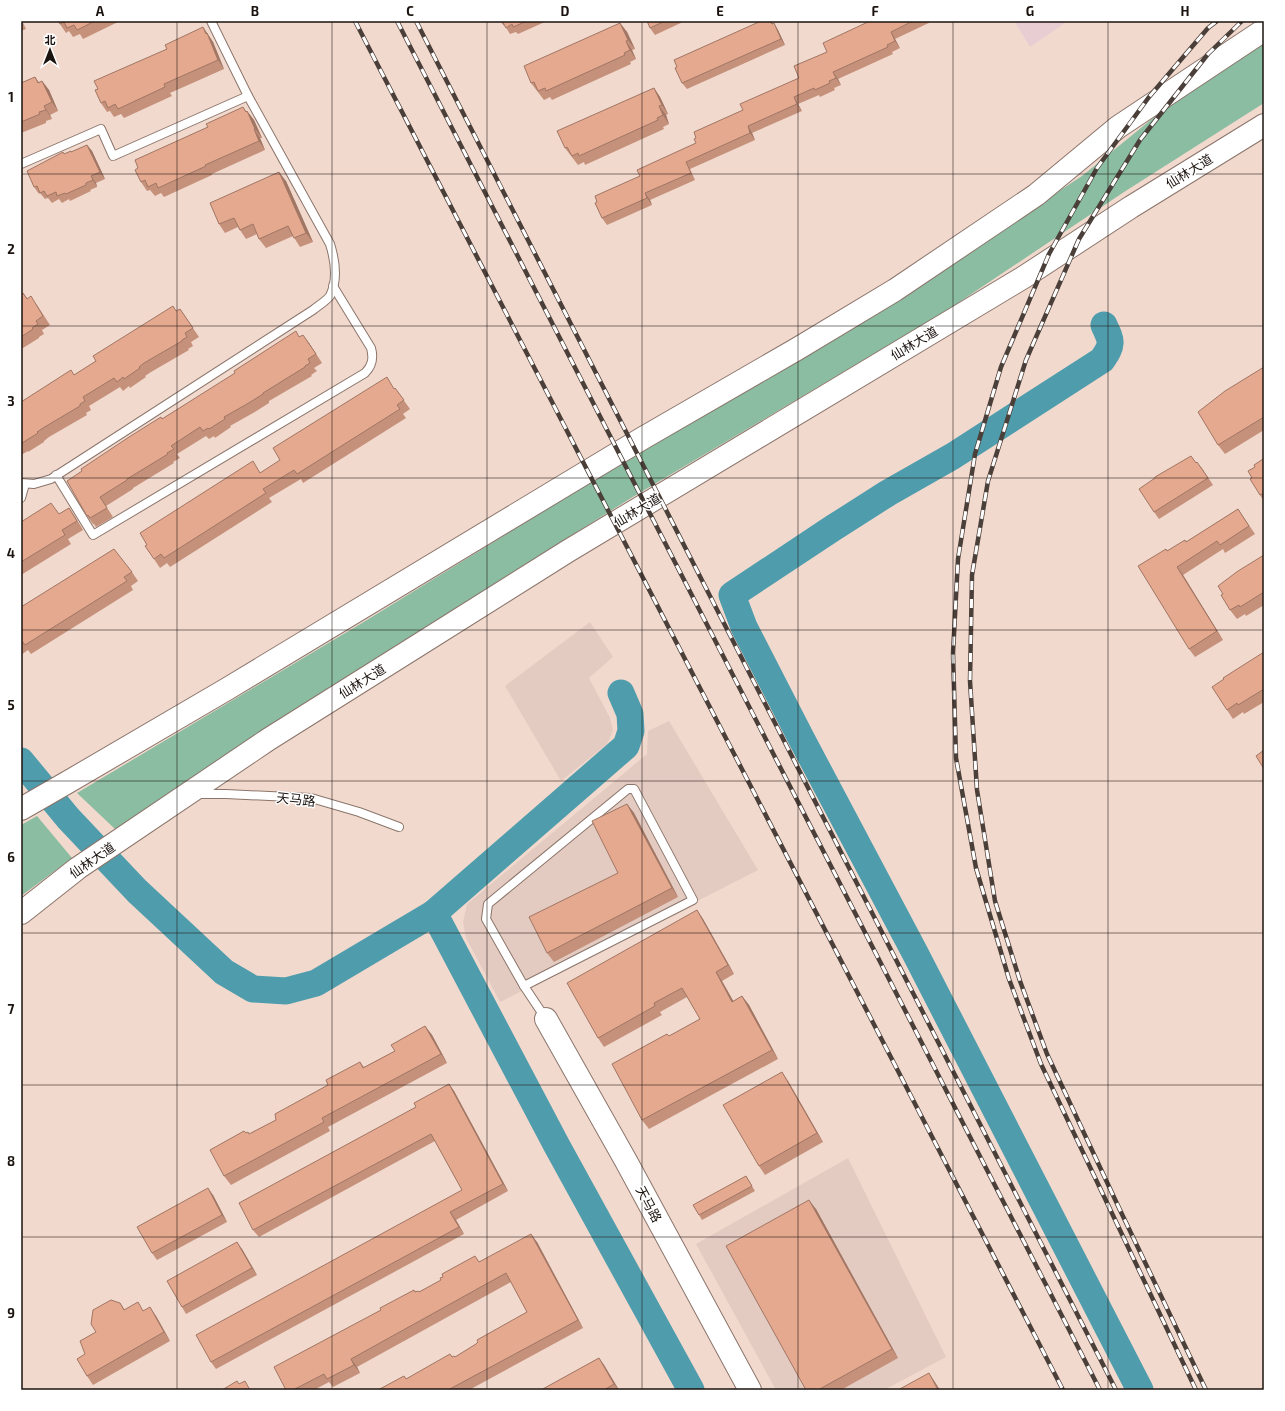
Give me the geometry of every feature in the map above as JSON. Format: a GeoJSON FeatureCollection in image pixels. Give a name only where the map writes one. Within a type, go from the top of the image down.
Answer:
{"type":"FeatureCollection","features":[{"type":"Feature","properties":{"kind":"main road"},"geometry":{"type":"LineString","coordinates":[[24,807],[227,689],[643,438],[797,349],[895,290],[1036,195],[1118,127],[1264,30]]}},
{"type":"Feature","properties":{"kind":"main road","name":"仙林大道"},"geometry":{"type":"LineString","coordinates":[[21,913],[78,868],[269,740],[541,568],[1024,277],[1131,207],[1264,125]]}},
{"type":"Feature","properties":{"kind":"main road","name":"天马路"},"geometry":{"type":"LineString","coordinates":[[546,1019],[626,1161],[750,1390]]}},
{"type":"Feature","properties":{"kind":"lane"},"geometry":{"type":"LineString","coordinates":[[21,498],[23,484],[42,482],[51,479],[313,310],[329,297],[333,286],[335,264],[330,244],[248,96],[211,21]]}},
{"type":"Feature","properties":{"kind":"lane"},"geometry":{"type":"LineString","coordinates":[[21,164],[101,129],[113,156],[248,96]]}},
{"type":"Feature","properties":{"kind":"lane"},"geometry":{"type":"LineString","coordinates":[[56,475],[93,536],[365,373],[372,364],[373,359],[371,348],[333,286]]}},
{"type":"Feature","properties":{"kind":"lane"},"geometry":{"type":"LineString","coordinates":[[524,986],[693,900],[634,789],[628,789],[488,904],[486,919],[524,986],[546,1019]]}},
{"type":"Feature","properties":{"kind":"lane","name":"天马路"},"geometry":{"type":"LineString","coordinates":[[188,794],[226,794],[311,798],[359,812],[399,827]]}},
{"type":"Feature","properties":{"kind":"shaded area"},"geometry":{"type":"Polygon","coordinates":[[[1014,21],[1068,21],[1030,47],[1014,21]]]}},
{"type":"Feature","properties":{"kind":"shaded area"},"geometry":{"type":"Polygon","coordinates":[[[590,622],[613,657],[589,678],[610,718],[613,731],[607,744],[561,781],[505,686],[590,622]]]}},
{"type":"Feature","properties":{"kind":"shaded area"},"geometry":{"type":"Polygon","coordinates":[[[669,721],[758,870],[500,1002],[466,938],[463,922],[467,904],[647,754],[648,731],[669,721]]]}},
{"type":"Feature","properties":{"kind":"shaded area"},"geometry":{"type":"Polygon","coordinates":[[[848,1158],[946,1357],[884,1390],[776,1390],[696,1244],[848,1158]]]}},
{"type":"Feature","properties":{"kind":"green space"},"geometry":{"type":"Polygon","coordinates":[[[1264,43],[1264,103],[1124,192],[949,309],[631,498],[295,709],[115,829],[77,793],[367,620],[578,490],[833,339],[1082,176],[1179,97],[1264,43]]]}},
{"type":"Feature","properties":{"kind":"green space"},"geometry":{"type":"Polygon","coordinates":[[[37,816],[72,858],[21,896],[21,825],[37,816]]]}},
{"type":"Feature","properties":{"kind":"building"},"geometry":{"type":"Polygon","coordinates":[[[58,21],[95,21],[77,30],[74,25],[67,28],[64,22],[60,24],[58,21]]]}},
{"type":"Feature","properties":{"kind":"building"},"geometry":{"type":"Polygon","coordinates":[[[502,21],[527,21],[513,27],[512,24],[506,28],[502,21]]]}},
{"type":"Feature","properties":{"kind":"building"},"geometry":{"type":"Polygon","coordinates":[[[647,21],[665,21],[650,28],[647,21]]]}},
{"type":"Feature","properties":{"kind":"building"},"geometry":{"type":"Polygon","coordinates":[[[761,21],[770,21],[772,24],[774,23],[781,39],[682,83],[675,68],[677,67],[674,60],[761,21]]]}},
{"type":"Feature","properties":{"kind":"building"},"geometry":{"type":"Polygon","coordinates":[[[870,21],[913,21],[891,32],[895,41],[887,45],[888,47],[833,72],[836,78],[829,81],[830,83],[794,97],[797,104],[748,126],[750,133],[686,162],[691,173],[645,193],[647,198],[602,218],[595,203],[597,202],[595,196],[640,176],[637,170],[696,143],[694,139],[696,138],[694,132],[743,110],[740,104],[799,78],[794,66],[827,52],[823,43],[870,21]]]}},
{"type":"Feature","properties":{"kind":"building"},"geometry":{"type":"Polygon","coordinates":[[[620,23],[628,40],[626,41],[630,50],[624,53],[625,55],[546,91],[545,88],[538,91],[534,82],[531,83],[524,66],[620,23]]]}},
{"type":"Feature","properties":{"kind":"building"},"geometry":{"type":"Polygon","coordinates":[[[203,27],[218,60],[164,84],[165,87],[118,109],[115,104],[108,108],[105,101],[101,103],[95,90],[98,89],[94,81],[167,49],[165,45],[203,27]]]}},
{"type":"Feature","properties":{"kind":"building"},"geometry":{"type":"Polygon","coordinates":[[[35,77],[38,83],[42,81],[52,102],[44,106],[46,110],[39,112],[40,114],[21,122],[21,83],[35,77]]]}},
{"type":"Feature","properties":{"kind":"building"},"geometry":{"type":"Polygon","coordinates":[[[654,88],[662,105],[659,106],[663,115],[657,118],[658,120],[579,156],[578,153],[572,156],[567,147],[565,148],[557,131],[654,88]]]}},
{"type":"Feature","properties":{"kind":"building"},"geometry":{"type":"Polygon","coordinates":[[[243,107],[246,112],[247,111],[259,141],[158,188],[156,183],[148,187],[145,180],[141,182],[135,170],[138,168],[135,160],[208,127],[206,124],[243,107]]]}},
{"type":"Feature","properties":{"kind":"building"},"geometry":{"type":"Polygon","coordinates":[[[87,145],[100,172],[91,176],[93,180],[86,183],[86,185],[66,194],[57,196],[56,192],[47,196],[44,191],[40,193],[37,186],[34,187],[27,171],[63,152],[64,154],[71,152],[87,145]]]}},
{"type":"Feature","properties":{"kind":"building"},"geometry":{"type":"Polygon","coordinates":[[[279,172],[306,233],[294,238],[288,226],[259,239],[253,224],[240,230],[234,218],[219,224],[210,203],[279,172]]]}},
{"type":"Feature","properties":{"kind":"building"},"geometry":{"type":"Polygon","coordinates":[[[23,293],[27,299],[31,296],[43,316],[36,321],[38,324],[32,328],[33,329],[21,337],[21,295],[23,293]]]}},
{"type":"Feature","properties":{"kind":"building"},"geometry":{"type":"Polygon","coordinates":[[[173,306],[176,311],[180,309],[193,328],[185,333],[187,337],[144,363],[139,367],[140,368],[124,379],[123,377],[117,382],[114,378],[83,397],[85,401],[80,404],[80,406],[43,428],[22,443],[21,442],[21,402],[71,370],[74,375],[96,361],[93,356],[173,306]]]}},
{"type":"Feature","properties":{"kind":"building"},"geometry":{"type":"Polygon","coordinates":[[[296,331],[299,337],[303,335],[316,354],[308,359],[310,363],[263,394],[224,417],[225,419],[209,429],[208,428],[203,431],[200,427],[171,446],[174,449],[167,453],[168,454],[100,497],[107,508],[90,518],[88,515],[87,516],[67,481],[82,471],[81,469],[129,437],[161,417],[162,419],[235,373],[234,371],[296,331]]]}},
{"type":"Feature","properties":{"kind":"building"},"geometry":{"type":"Polygon","coordinates":[[[1264,367],[1264,417],[1218,445],[1198,412],[1225,391],[1264,367]]]}},
{"type":"Feature","properties":{"kind":"building"},"geometry":{"type":"Polygon","coordinates":[[[387,377],[394,389],[395,388],[404,400],[397,405],[400,409],[297,474],[294,470],[263,489],[266,493],[164,558],[161,554],[154,559],[145,546],[147,545],[140,533],[253,461],[260,473],[280,460],[273,448],[387,377]]]}},
{"type":"Feature","properties":{"kind":"building"},"geometry":{"type":"Polygon","coordinates":[[[1191,456],[1208,478],[1154,512],[1139,489],[1155,477],[1191,456]]]}},
{"type":"Feature","properties":{"kind":"building"},"geometry":{"type":"Polygon","coordinates":[[[1263,459],[1264,493],[1260,495],[1250,479],[1252,478],[1248,471],[1255,467],[1254,465],[1263,459]]]}},
{"type":"Feature","properties":{"kind":"building"},"geometry":{"type":"Polygon","coordinates":[[[51,503],[59,514],[69,508],[77,521],[62,530],[65,535],[21,562],[21,522],[51,503]]]}},
{"type":"Feature","properties":{"kind":"building"},"geometry":{"type":"Polygon","coordinates":[[[1238,509],[1249,526],[1220,545],[1217,541],[1177,567],[1217,631],[1189,649],[1138,566],[1166,549],[1167,551],[1185,540],[1186,542],[1238,509]]]}},
{"type":"Feature","properties":{"kind":"building"},"geometry":{"type":"Polygon","coordinates":[[[114,549],[132,572],[124,577],[127,581],[25,645],[21,641],[21,607],[114,549]]]}},
{"type":"Feature","properties":{"kind":"building"},"geometry":{"type":"Polygon","coordinates":[[[1264,555],[1264,592],[1240,607],[1239,605],[1230,610],[1221,595],[1223,594],[1218,586],[1238,571],[1264,555]]]}},
{"type":"Feature","properties":{"kind":"building"},"geometry":{"type":"Polygon","coordinates":[[[1264,652],[1264,689],[1227,710],[1212,687],[1224,679],[1223,678],[1264,652]]]}},
{"type":"Feature","properties":{"kind":"building"},"geometry":{"type":"Polygon","coordinates":[[[1264,750],[1264,769],[1256,756],[1264,750]]]}},
{"type":"Feature","properties":{"kind":"building"},"geometry":{"type":"Polygon","coordinates":[[[627,804],[672,888],[547,953],[529,917],[618,873],[592,821],[627,804]]]}},
{"type":"Feature","properties":{"kind":"building"},"geometry":{"type":"Polygon","coordinates":[[[697,910],[728,965],[716,972],[732,1002],[742,996],[772,1050],[642,1120],[612,1064],[667,1034],[669,1036],[700,1019],[682,988],[654,1003],[655,1006],[598,1038],[567,983],[697,910]]]}},
{"type":"Feature","properties":{"kind":"building"},"geometry":{"type":"Polygon","coordinates":[[[425,1026],[441,1054],[322,1118],[324,1122],[224,1176],[210,1150],[244,1131],[246,1133],[248,1132],[249,1134],[276,1120],[275,1114],[328,1085],[326,1080],[360,1062],[363,1068],[395,1051],[391,1045],[425,1026]]]}},
{"type":"Feature","properties":{"kind":"building"},"geometry":{"type":"Polygon","coordinates":[[[782,1072],[817,1133],[759,1166],[723,1105],[782,1072]]]}},
{"type":"Feature","properties":{"kind":"building"},"geometry":{"type":"Polygon","coordinates":[[[449,1084],[503,1184],[450,1212],[459,1227],[211,1362],[196,1335],[462,1190],[431,1134],[253,1230],[239,1203],[416,1107],[414,1103],[449,1084]]]}},
{"type":"Feature","properties":{"kind":"building"},"geometry":{"type":"Polygon","coordinates":[[[746,1176],[752,1186],[699,1215],[693,1205],[746,1176]]]}},
{"type":"Feature","properties":{"kind":"building"},"geometry":{"type":"Polygon","coordinates":[[[208,1188],[222,1215],[152,1253],[137,1227],[208,1188]]]}},
{"type":"Feature","properties":{"kind":"building"},"geometry":{"type":"Polygon","coordinates":[[[809,1200],[892,1349],[818,1390],[806,1390],[726,1246],[809,1200]]]}},
{"type":"Feature","properties":{"kind":"building"},"geometry":{"type":"Polygon","coordinates":[[[531,1234],[578,1320],[448,1390],[378,1390],[404,1376],[406,1379],[450,1354],[452,1357],[455,1357],[476,1344],[478,1342],[477,1340],[527,1312],[506,1273],[351,1359],[354,1365],[327,1379],[324,1374],[293,1390],[286,1390],[274,1367],[381,1310],[380,1308],[414,1290],[415,1292],[419,1292],[441,1280],[440,1278],[443,1277],[442,1274],[475,1256],[479,1262],[531,1234]]]}},
{"type":"Feature","properties":{"kind":"building"},"geometry":{"type":"Polygon","coordinates":[[[237,1242],[252,1268],[182,1307],[167,1281],[237,1242]]]}},
{"type":"Feature","properties":{"kind":"building"},"geometry":{"type":"Polygon","coordinates":[[[111,1300],[120,1303],[124,1310],[138,1302],[143,1311],[150,1307],[164,1332],[87,1376],[77,1359],[85,1354],[80,1341],[96,1332],[91,1324],[93,1310],[111,1300]]]}},
{"type":"Feature","properties":{"kind":"building"},"geometry":{"type":"Polygon","coordinates":[[[599,1358],[614,1384],[604,1390],[541,1390],[599,1358]]]}},
{"type":"Feature","properties":{"kind":"building"},"geometry":{"type":"Polygon","coordinates":[[[929,1373],[938,1390],[898,1390],[929,1373]]]}},
{"type":"Feature","properties":{"kind":"building"},"geometry":{"type":"Polygon","coordinates":[[[237,1381],[239,1384],[245,1381],[250,1390],[222,1390],[237,1381]]]}},
{"type":"Feature","properties":{"kind":"waterway"},"geometry":{"type":"LineString","coordinates":[[1104,325],[1109,335],[1110,346],[1102,360],[953,456],[888,493],[732,595],[744,627],[914,951],[1140,1390]]}},
{"type":"Feature","properties":{"kind":"waterway"},"geometry":{"type":"LineString","coordinates":[[21,761],[68,818],[137,891],[224,972],[253,989],[286,991],[316,983],[434,913],[626,746],[631,731],[630,714],[621,693]]}},
{"type":"Feature","properties":{"kind":"waterway"},"geometry":{"type":"LineString","coordinates":[[434,913],[557,1146],[691,1390]]}},
{"type":"Feature","properties":{"kind":"railway"},"geometry":{"type":"LineString","coordinates":[[355,21],[1063,1390]]}},
{"type":"Feature","properties":{"kind":"railway"},"geometry":{"type":"LineString","coordinates":[[397,21],[1100,1390]]}},
{"type":"Feature","properties":{"kind":"railway"},"geometry":{"type":"LineString","coordinates":[[416,21],[1116,1390]]}},
{"type":"Feature","properties":{"kind":"railway"},"geometry":{"type":"LineString","coordinates":[[1196,1390],[1041,1064],[1009,979],[976,868],[956,758],[953,653],[958,559],[975,454],[1001,367],[1049,254],[1097,168],[1149,97],[1208,28],[1217,21]]}},
{"type":"Feature","properties":{"kind":"railway"},"geometry":{"type":"LineString","coordinates":[[1206,1390],[1047,1054],[1020,981],[995,901],[977,790],[970,681],[972,575],[988,481],[1026,360],[1079,239],[1140,140],[1208,54],[1242,21]]}}]}
